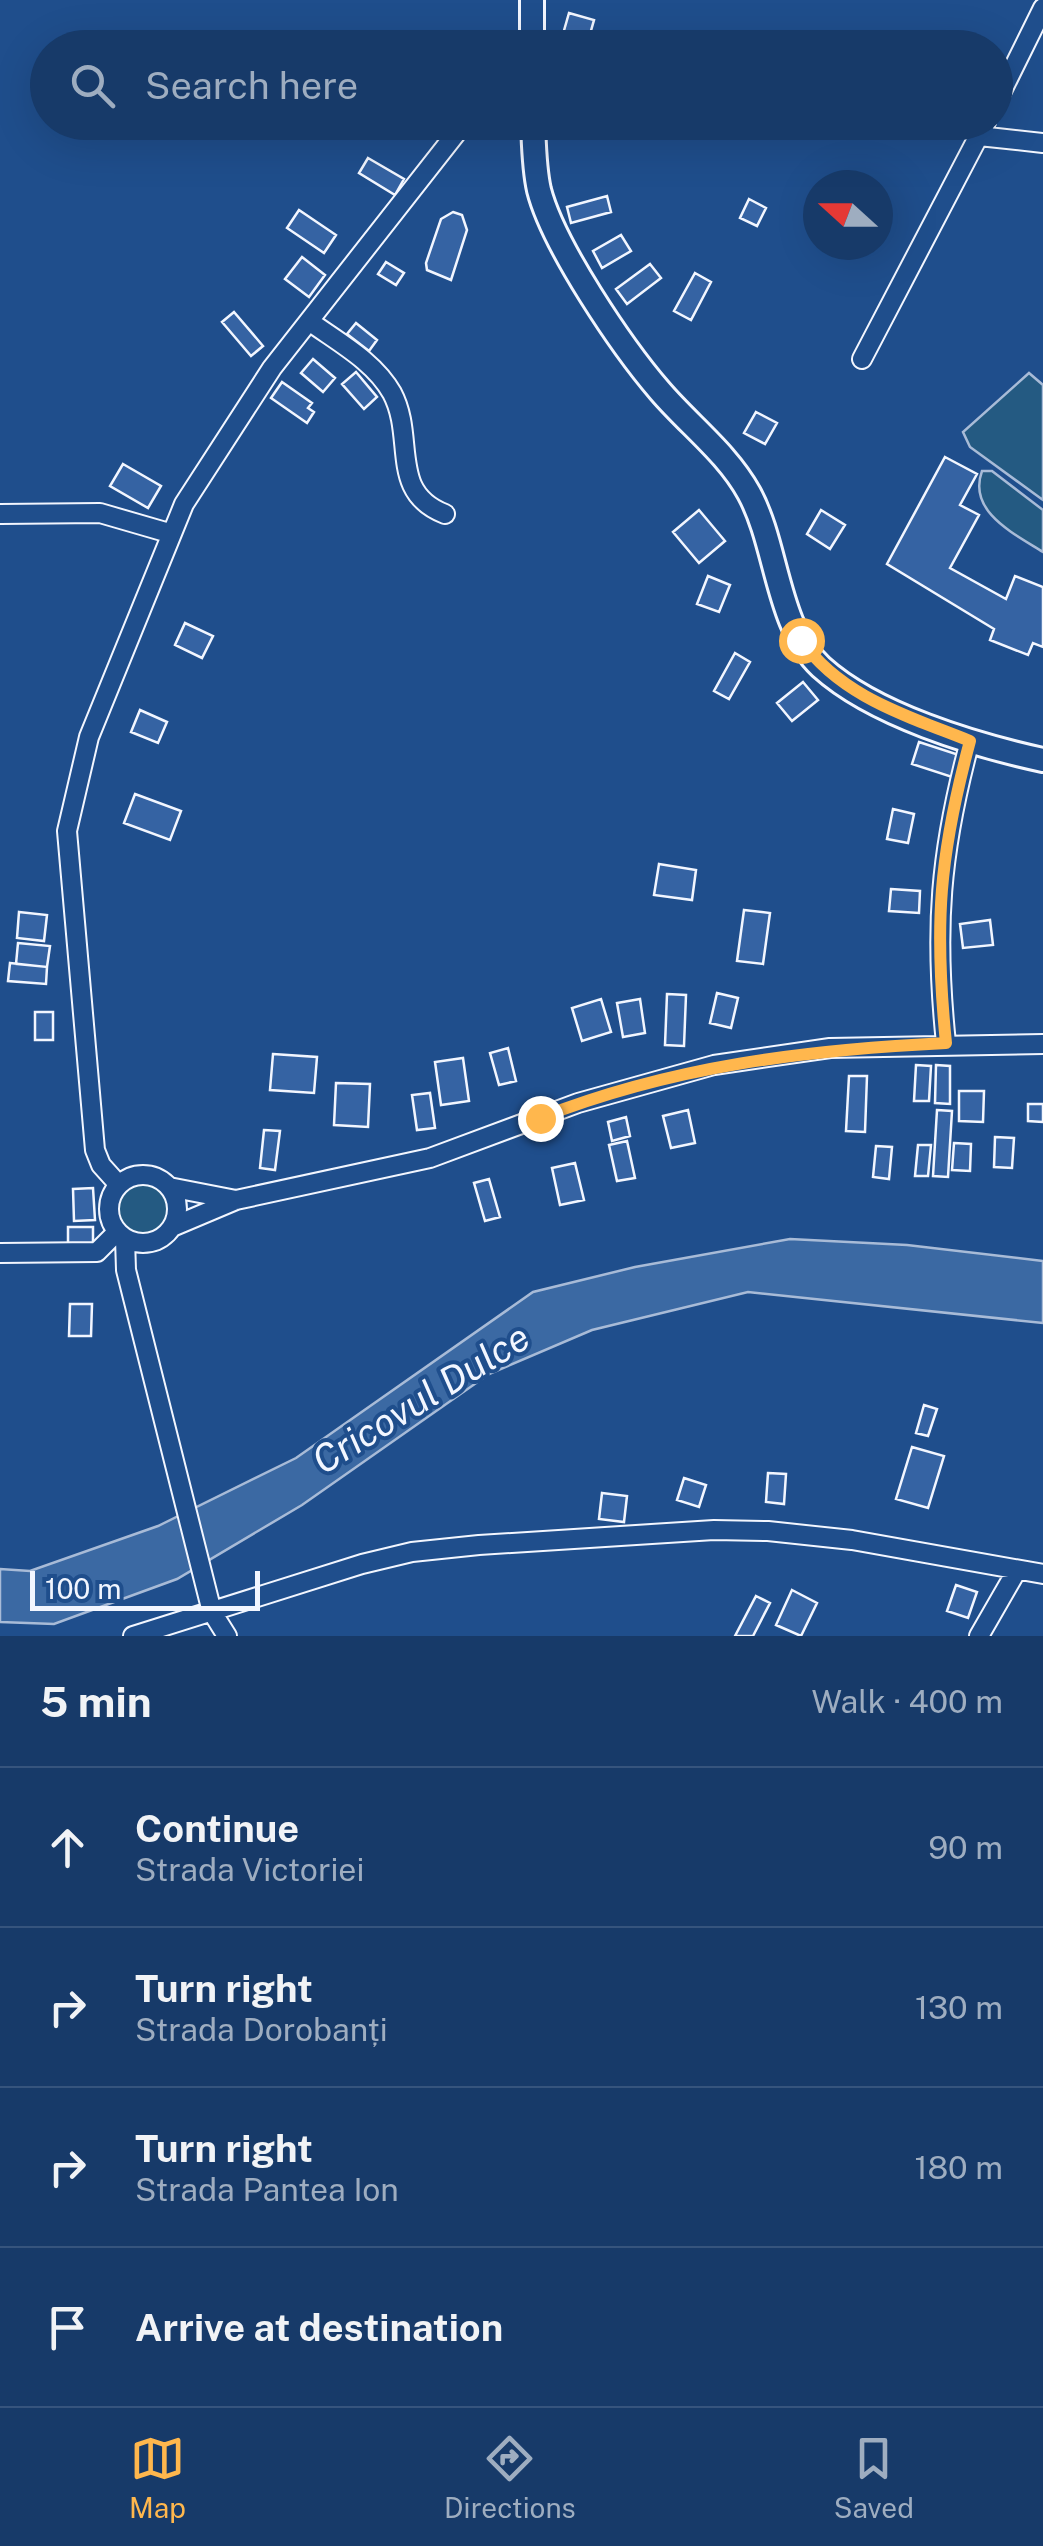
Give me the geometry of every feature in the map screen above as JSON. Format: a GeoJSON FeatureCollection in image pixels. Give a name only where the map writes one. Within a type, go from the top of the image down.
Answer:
{"type":"FeatureCollection","features":[{"type":"Feature","properties":{"kind":"main road"},"geometry":{"type":"LineString","coordinates":[[529,30],[532,0]]}},
{"type":"Feature","properties":{"kind":"main road"},"geometry":{"type":"LineString","coordinates":[[535,140],[539,192],[552,225],[628,351],[734,468],[750,494],[801,640],[816,662],[849,688],[878,703],[970,741],[1043,760]]}},
{"type":"Feature","properties":{"kind":"street"},"geometry":{"type":"LineString","coordinates":[[1013,69],[1043,8]]}},
{"type":"Feature","properties":{"kind":"street"},"geometry":{"type":"LineString","coordinates":[[1013,136],[1043,143]]}},
{"type":"Feature","properties":{"kind":"street"},"geometry":{"type":"LineString","coordinates":[[119,1185],[101,1166],[93,1133],[66,831],[89,737],[169,533],[272,368],[452,140]]}},
{"type":"Feature","properties":{"kind":"street"},"geometry":{"type":"LineString","coordinates":[[862,358],[976,140]]}},
{"type":"Feature","properties":{"kind":"street"},"geometry":{"type":"LineString","coordinates":[[309,321],[374,369],[392,393],[403,421],[412,492],[425,506],[444,514]]}},
{"type":"Feature","properties":{"kind":"street"},"geometry":{"type":"LineString","coordinates":[[0,514],[100,513],[169,533]]}},
{"type":"Feature","properties":{"kind":"street"},"geometry":{"type":"LineString","coordinates":[[946,1043],[938,902],[942,858],[970,741]]}},
{"type":"Feature","properties":{"kind":"street"},"geometry":{"type":"LineString","coordinates":[[121,1235],[146,1244],[236,1200],[430,1158],[578,1103],[714,1065],[830,1048],[1043,1044]]}},
{"type":"Feature","properties":{"kind":"street"},"geometry":{"type":"LineString","coordinates":[[227,1636],[212,1612],[126,1270],[121,1235],[109,1213],[119,1185],[128,1178],[150,1176],[169,1187],[236,1200]]}},
{"type":"Feature","properties":{"kind":"street"},"geometry":{"type":"LineString","coordinates":[[169,1187],[177,1207],[172,1228]]}},
{"type":"Feature","properties":{"kind":"street"},"geometry":{"type":"LineString","coordinates":[[0,1254],[98,1252],[121,1235]]}},
{"type":"Feature","properties":{"kind":"street"},"geometry":{"type":"LineString","coordinates":[[133,1636],[412,1552],[714,1530],[812,1534],[1043,1574]]}},
{"type":"Feature","properties":{"kind":"street"},"geometry":{"type":"LineString","coordinates":[[979,1636],[1017,1570]]}},
{"type":"Feature","properties":{"kind":"shaded area"},"geometry":{"type":"Polygon","coordinates":[[[1029,373],[1043,385],[1043,500],[970,447],[963,432],[1029,373]]]}},
{"type":"Feature","properties":{"kind":"shaded area"},"geometry":{"type":"Polygon","coordinates":[[[982,471],[992,471],[1043,510],[1043,552],[1007,529],[987,510],[979,486],[982,471]]]}},
{"type":"Feature","properties":{"kind":"shaded area"},"geometry":{"type":"Polygon","coordinates":[[[143,1182],[163,1190],[171,1210],[163,1230],[143,1238],[123,1230],[115,1210],[123,1190],[143,1182]]]}},
{"type":"Feature","properties":{"kind":"water","name":"Cricovul Dulce"},"geometry":{"type":"Polygon","coordinates":[[[790,1239],[907,1245],[1043,1261],[1043,1323],[748,1292],[592,1330],[489,1374],[302,1505],[177,1579],[54,1624],[0,1622],[0,1569],[30,1571],[158,1526],[296,1458],[533,1292],[635,1267],[790,1239]]]}},
{"type":"Feature","properties":{"kind":"building"},"geometry":{"type":"Polygon","coordinates":[[[569,13],[594,20],[591,30],[564,30],[569,13]]]}},
{"type":"Feature","properties":{"kind":"building"},"geometry":{"type":"Polygon","coordinates":[[[368,158],[404,179],[395,195],[359,173],[368,158]]]}},
{"type":"Feature","properties":{"kind":"building"},"geometry":{"type":"Polygon","coordinates":[[[607,196],[611,212],[571,223],[567,207],[607,196]]]}},
{"type":"Feature","properties":{"kind":"building"},"geometry":{"type":"Polygon","coordinates":[[[749,199],[766,208],[757,226],[740,218],[749,199]]]}},
{"type":"Feature","properties":{"kind":"building"},"geometry":{"type":"Polygon","coordinates":[[[299,210],[336,235],[324,253],[287,228],[299,210]]]}},
{"type":"Feature","properties":{"kind":"building"},"geometry":{"type":"Polygon","coordinates":[[[453,212],[462,215],[467,230],[451,280],[427,270],[426,263],[441,219],[453,212]]]}},
{"type":"Feature","properties":{"kind":"building"},"geometry":{"type":"Polygon","coordinates":[[[621,235],[631,251],[602,268],[593,251],[621,235]]]}},
{"type":"Feature","properties":{"kind":"building"},"geometry":{"type":"Polygon","coordinates":[[[302,257],[325,275],[309,297],[285,279],[302,257]]]}},
{"type":"Feature","properties":{"kind":"building"},"geometry":{"type":"Polygon","coordinates":[[[386,262],[404,273],[396,285],[378,274],[386,262]]]}},
{"type":"Feature","properties":{"kind":"building"},"geometry":{"type":"Polygon","coordinates":[[[650,264],[661,278],[627,304],[616,289],[650,264]]]}},
{"type":"Feature","properties":{"kind":"building"},"geometry":{"type":"Polygon","coordinates":[[[695,273],[711,282],[691,320],[674,311],[695,273]]]}},
{"type":"Feature","properties":{"kind":"building"},"geometry":{"type":"Polygon","coordinates":[[[234,312],[263,346],[251,356],[222,322],[234,312]]]}},
{"type":"Feature","properties":{"kind":"building"},"geometry":{"type":"Polygon","coordinates":[[[356,323],[377,340],[369,351],[347,334],[356,323]]]}},
{"type":"Feature","properties":{"kind":"building"},"geometry":{"type":"Polygon","coordinates":[[[313,359],[335,378],[323,392],[301,373],[313,359]]]}},
{"type":"Feature","properties":{"kind":"building"},"geometry":{"type":"Polygon","coordinates":[[[356,372],[377,397],[364,409],[342,384],[356,372]]]}},
{"type":"Feature","properties":{"kind":"building"},"geometry":{"type":"Polygon","coordinates":[[[282,382],[312,403],[308,408],[314,412],[307,423],[271,398],[282,382]]]}},
{"type":"Feature","properties":{"kind":"building"},"geometry":{"type":"Polygon","coordinates":[[[756,412],[777,423],[765,444],[744,433],[756,412]]]}},
{"type":"Feature","properties":{"kind":"building"},"geometry":{"type":"Polygon","coordinates":[[[945,457],[977,474],[960,505],[979,515],[950,568],[1006,599],[1015,576],[1043,587],[1043,647],[1033,643],[1028,655],[990,640],[994,629],[887,564],[945,457]]]}},
{"type":"Feature","properties":{"kind":"building"},"geometry":{"type":"Polygon","coordinates":[[[123,464],[161,486],[148,508],[110,486],[123,464]]]}},
{"type":"Feature","properties":{"kind":"building"},"geometry":{"type":"Polygon","coordinates":[[[699,510],[725,541],[699,563],[673,532],[699,510]]]}},
{"type":"Feature","properties":{"kind":"building"},"geometry":{"type":"Polygon","coordinates":[[[821,510],[845,525],[830,549],[807,534],[821,510]]]}},
{"type":"Feature","properties":{"kind":"building"},"geometry":{"type":"Polygon","coordinates":[[[708,576],[730,585],[719,612],[697,604],[708,576]]]}},
{"type":"Feature","properties":{"kind":"building"},"geometry":{"type":"Polygon","coordinates":[[[185,623],[213,636],[202,658],[175,645],[185,623]]]}},
{"type":"Feature","properties":{"kind":"building"},"geometry":{"type":"Polygon","coordinates":[[[735,653],[750,662],[729,699],[714,691],[735,653]]]}},
{"type":"Feature","properties":{"kind":"building"},"geometry":{"type":"Polygon","coordinates":[[[803,682],[818,700],[792,721],[777,703],[803,682]]]}},
{"type":"Feature","properties":{"kind":"building"},"geometry":{"type":"Polygon","coordinates":[[[140,710],[167,722],[158,743],[131,732],[140,710]]]}},
{"type":"Feature","properties":{"kind":"building"},"geometry":{"type":"Polygon","coordinates":[[[919,742],[959,755],[952,777],[912,764],[919,742]]]}},
{"type":"Feature","properties":{"kind":"building"},"geometry":{"type":"Polygon","coordinates":[[[135,794],[181,811],[170,840],[124,823],[135,794]]]}},
{"type":"Feature","properties":{"kind":"building"},"geometry":{"type":"Polygon","coordinates":[[[893,809],[914,814],[908,843],[887,839],[893,809]]]}},
{"type":"Feature","properties":{"kind":"building"},"geometry":{"type":"Polygon","coordinates":[[[659,864],[696,870],[692,900],[654,895],[659,864]]]}},
{"type":"Feature","properties":{"kind":"building"},"geometry":{"type":"Polygon","coordinates":[[[891,889],[920,891],[919,913],[889,911],[891,889]]]}},
{"type":"Feature","properties":{"kind":"building"},"geometry":{"type":"Polygon","coordinates":[[[744,910],[770,913],[763,964],[737,961],[744,910]]]}},
{"type":"Feature","properties":{"kind":"building"},"geometry":{"type":"Polygon","coordinates":[[[19,912],[47,915],[44,941],[17,938],[19,912]]]}},
{"type":"Feature","properties":{"kind":"building"},"geometry":{"type":"Polygon","coordinates":[[[990,920],[993,945],[963,948],[960,924],[990,920]]]}},
{"type":"Feature","properties":{"kind":"building"},"geometry":{"type":"Polygon","coordinates":[[[18,943],[50,946],[47,967],[16,964],[18,943]]]}},
{"type":"Feature","properties":{"kind":"building"},"geometry":{"type":"Polygon","coordinates":[[[10,963],[47,967],[46,984],[8,981],[10,963]]]}},
{"type":"Feature","properties":{"kind":"building"},"geometry":{"type":"Polygon","coordinates":[[[717,993],[738,998],[731,1028],[710,1023],[717,993]]]}},
{"type":"Feature","properties":{"kind":"building"},"geometry":{"type":"Polygon","coordinates":[[[667,994],[686,995],[684,1046],[665,1045],[667,994]]]}},
{"type":"Feature","properties":{"kind":"building"},"geometry":{"type":"Polygon","coordinates":[[[601,999],[611,1032],[582,1041],[572,1008],[601,999]]]}},
{"type":"Feature","properties":{"kind":"building"},"geometry":{"type":"Polygon","coordinates":[[[640,999],[645,1033],[623,1037],[617,1003],[640,999]]]}},
{"type":"Feature","properties":{"kind":"building"},"geometry":{"type":"Polygon","coordinates":[[[35,1012],[53,1012],[53,1040],[35,1040],[35,1012]]]}},
{"type":"Feature","properties":{"kind":"building"},"geometry":{"type":"Polygon","coordinates":[[[508,1048],[516,1081],[499,1085],[490,1053],[508,1048]]]}},
{"type":"Feature","properties":{"kind":"building"},"geometry":{"type":"Polygon","coordinates":[[[273,1054],[317,1057],[314,1093],[270,1090],[273,1054]]]}},
{"type":"Feature","properties":{"kind":"building"},"geometry":{"type":"Polygon","coordinates":[[[463,1058],[469,1101],[441,1105],[435,1062],[463,1058]]]}},
{"type":"Feature","properties":{"kind":"building"},"geometry":{"type":"Polygon","coordinates":[[[916,1065],[931,1066],[929,1101],[914,1101],[916,1065]]]}},
{"type":"Feature","properties":{"kind":"building"},"geometry":{"type":"Polygon","coordinates":[[[936,1065],[950,1066],[950,1104],[935,1103],[936,1065]]]}},
{"type":"Feature","properties":{"kind":"building"},"geometry":{"type":"Polygon","coordinates":[[[849,1076],[867,1076],[865,1132],[846,1131],[849,1076]]]}},
{"type":"Feature","properties":{"kind":"building"},"geometry":{"type":"Polygon","coordinates":[[[336,1083],[370,1084],[368,1127],[334,1125],[336,1083]]]}},
{"type":"Feature","properties":{"kind":"building"},"geometry":{"type":"Polygon","coordinates":[[[959,1091],[984,1091],[983,1122],[959,1121],[959,1091]]]}},
{"type":"Feature","properties":{"kind":"building"},"geometry":{"type":"Polygon","coordinates":[[[430,1093],[435,1128],[417,1130],[412,1095],[430,1093]]]}},
{"type":"Feature","properties":{"kind":"building"},"geometry":{"type":"Polygon","coordinates":[[[1028,1104],[1043,1104],[1043,1122],[1028,1121],[1028,1104]]]}},
{"type":"Feature","properties":{"kind":"building"},"geometry":{"type":"Polygon","coordinates":[[[688,1110],[695,1143],[671,1148],[663,1116],[688,1110]]]}},
{"type":"Feature","properties":{"kind":"building"},"geometry":{"type":"Polygon","coordinates":[[[937,1110],[952,1111],[948,1177],[933,1176],[937,1110]]]}},
{"type":"Feature","properties":{"kind":"building"},"geometry":{"type":"Polygon","coordinates":[[[626,1117],[630,1136],[612,1141],[608,1122],[626,1117]]]}},
{"type":"Feature","properties":{"kind":"building"},"geometry":{"type":"Polygon","coordinates":[[[264,1130],[280,1131],[275,1170],[260,1168],[264,1130]]]}},
{"type":"Feature","properties":{"kind":"building"},"geometry":{"type":"Polygon","coordinates":[[[995,1137],[1014,1138],[1012,1168],[994,1167],[995,1137]]]}},
{"type":"Feature","properties":{"kind":"building"},"geometry":{"type":"Polygon","coordinates":[[[627,1141],[635,1178],[617,1181],[609,1145],[627,1141]]]}},
{"type":"Feature","properties":{"kind":"building"},"geometry":{"type":"Polygon","coordinates":[[[954,1143],[971,1144],[970,1171],[952,1170],[954,1143]]]}},
{"type":"Feature","properties":{"kind":"building"},"geometry":{"type":"Polygon","coordinates":[[[918,1145],[931,1145],[928,1176],[915,1176],[918,1145]]]}},
{"type":"Feature","properties":{"kind":"building"},"geometry":{"type":"Polygon","coordinates":[[[876,1146],[892,1147],[889,1179],[873,1177],[876,1146]]]}},
{"type":"Feature","properties":{"kind":"building"},"geometry":{"type":"Polygon","coordinates":[[[575,1163],[584,1200],[560,1205],[552,1168],[575,1163]]]}},
{"type":"Feature","properties":{"kind":"building"},"geometry":{"type":"Polygon","coordinates":[[[489,1179],[500,1217],[485,1221],[474,1183],[489,1179]]]}},
{"type":"Feature","properties":{"kind":"building"},"geometry":{"type":"Polygon","coordinates":[[[93,1188],[95,1220],[74,1221],[73,1189],[93,1188]]]}},
{"type":"Feature","properties":{"kind":"building"},"geometry":{"type":"Polygon","coordinates":[[[68,1227],[93,1227],[93,1243],[68,1244],[68,1227]]]}},
{"type":"Feature","properties":{"kind":"building"},"geometry":{"type":"Polygon","coordinates":[[[70,1304],[92,1304],[91,1336],[69,1336],[70,1304]]]}},
{"type":"Feature","properties":{"kind":"building"},"geometry":{"type":"Polygon","coordinates":[[[924,1405],[937,1409],[928,1436],[916,1433],[924,1405]]]}},
{"type":"Feature","properties":{"kind":"building"},"geometry":{"type":"Polygon","coordinates":[[[912,1447],[944,1456],[928,1508],[896,1499],[912,1447]]]}},
{"type":"Feature","properties":{"kind":"building"},"geometry":{"type":"Polygon","coordinates":[[[768,1473],[786,1474],[784,1504],[766,1502],[768,1473]]]}},
{"type":"Feature","properties":{"kind":"building"},"geometry":{"type":"Polygon","coordinates":[[[684,1478],[706,1485],[699,1507],[677,1500],[684,1478]]]}},
{"type":"Feature","properties":{"kind":"building"},"geometry":{"type":"Polygon","coordinates":[[[602,1493],[627,1496],[624,1522],[599,1519],[602,1493]]]}},
{"type":"Feature","properties":{"kind":"building"},"geometry":{"type":"Polygon","coordinates":[[[956,1585],[977,1592],[968,1618],[947,1611],[956,1585]]]}},
{"type":"Feature","properties":{"kind":"building"},"geometry":{"type":"Polygon","coordinates":[[[792,1590],[817,1603],[801,1636],[776,1625],[792,1590]]]}},
{"type":"Feature","properties":{"kind":"building"},"geometry":{"type":"Polygon","coordinates":[[[756,1596],[770,1603],[753,1636],[735,1636],[756,1596]]]}},
{"type":"Feature","properties":{"kind":"route"},"geometry":{"type":"LineString","coordinates":[[540,1118],[632,1086],[714,1065],[830,1048],[946,1043],[938,902],[942,858],[970,741],[849,688],[816,662],[801,640]]}}]}
